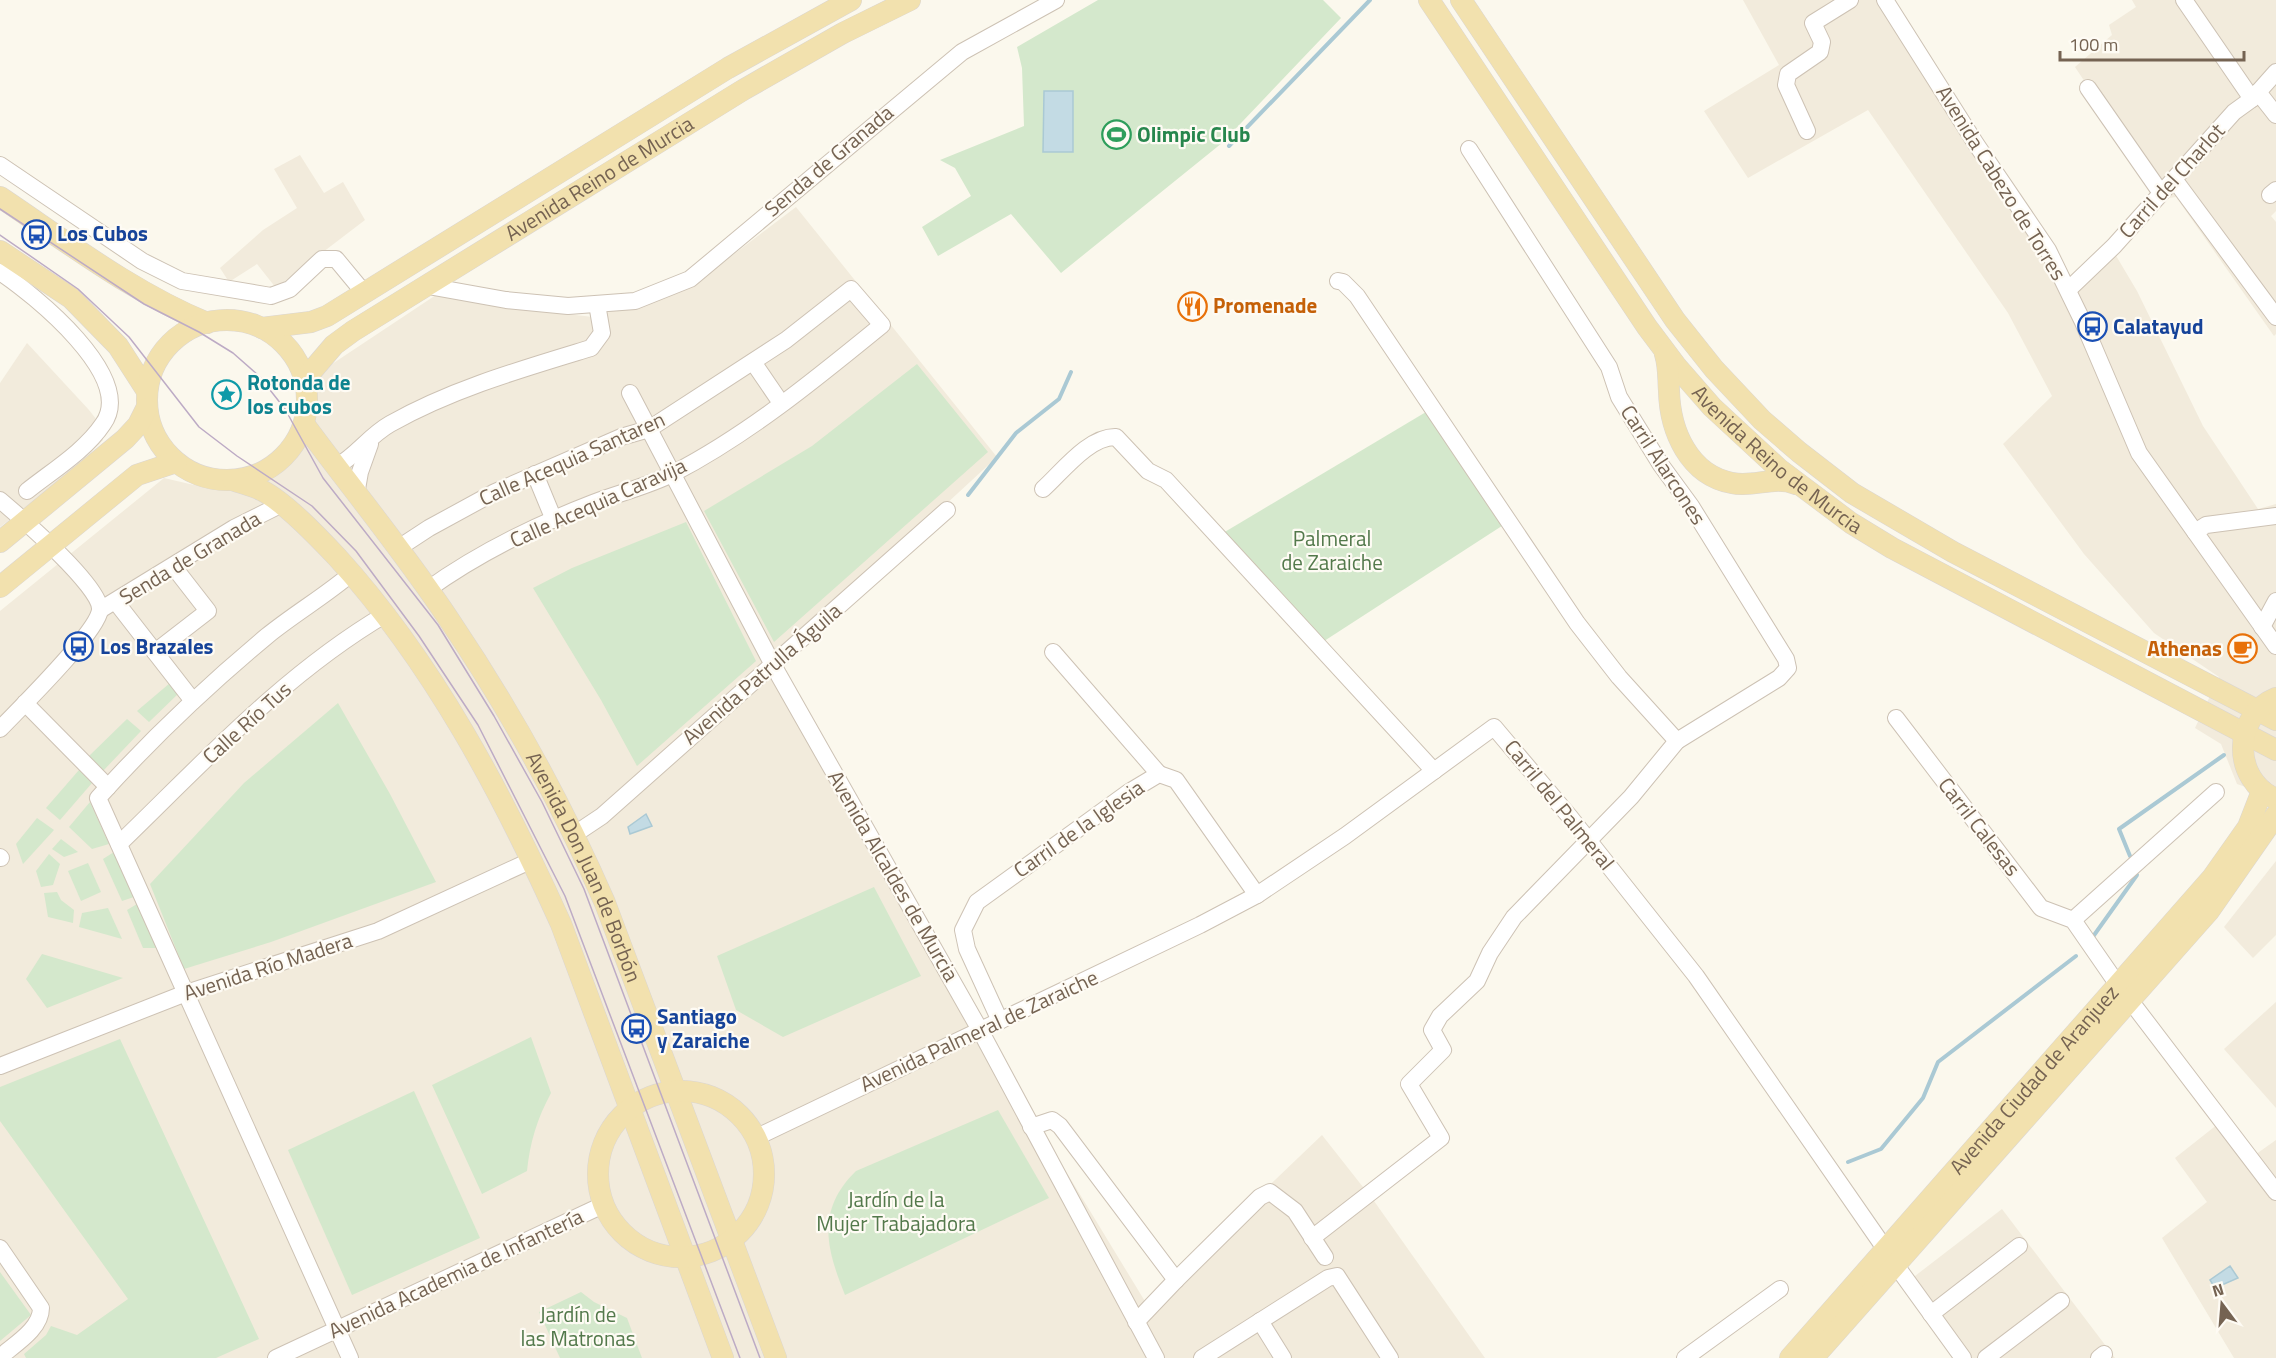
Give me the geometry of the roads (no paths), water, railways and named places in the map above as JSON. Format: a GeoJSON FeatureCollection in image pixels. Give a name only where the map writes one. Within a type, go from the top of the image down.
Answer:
{"type":"FeatureCollection","features":[{"type":"Feature","properties":{"kind":"main road","name":"Avenida Reino de Murcia"},"geometry":{"type":"LineString","coordinates":[[262,328],[311,322],[327,316],[728,68],[850,0]]}},
{"type":"Feature","properties":{"kind":"main road","name":"Avenida Reino de Murcia"},"geometry":{"type":"LineString","coordinates":[[305,379],[334,345],[428,286],[742,90],[843,33],[910,0]]}},
{"type":"Feature","properties":{"kind":"main road","name":"Avenida Reino de Murcia"},"geometry":{"type":"LineString","coordinates":[[1429,0],[1661,346],[1712,407],[1781,471],[1851,523],[1892,548],[2276,750]]}},
{"type":"Feature","properties":{"kind":"main road","name":"Avenida Reino de Murcia"},"geometry":{"type":"LineString","coordinates":[[1461,0],[1675,320],[1728,385],[1778,434],[1852,493],[1910,529],[2271,704]]}},
{"type":"Feature","properties":{"kind":"main road"},"geometry":{"type":"LineString","coordinates":[[0,197],[136,288],[167,306],[207,322]]}},
{"type":"Feature","properties":{"kind":"main road"},"geometry":{"type":"LineString","coordinates":[[0,251],[71,298],[118,346],[147,400],[159,444],[176,462],[203,477],[233,480],[256,475],[277,463],[293,446],[304,424],[307,408],[305,379],[288,348],[262,328],[225,320],[207,322],[185,332],[166,348],[153,369],[147,400],[138,425],[125,439],[0,542]]}},
{"type":"Feature","properties":{"kind":"main road"},"geometry":{"type":"LineString","coordinates":[[1661,346],[1669,366],[1673,424],[1690,457],[1703,470],[1718,479],[1737,484],[1780,480],[1798,484]]}},
{"type":"Feature","properties":{"kind":"main road","name":"Avenida Don Juan de Borbón"},"geometry":{"type":"LineString","coordinates":[[304,424],[427,590],[490,682],[575,834],[605,903],[776,1358]]}},
{"type":"Feature","properties":{"kind":"main road"},"geometry":{"type":"LineString","coordinates":[[1758,482],[1781,471],[1790,456],[1788,446],[1778,434]]}},
{"type":"Feature","properties":{"kind":"main road"},"geometry":{"type":"LineString","coordinates":[[0,587],[137,476],[176,462]]}},
{"type":"Feature","properties":{"kind":"main road","name":"Avenida Don Juan de Borbón"},"geometry":{"type":"LineString","coordinates":[[233,480],[264,491],[314,531],[352,573],[386,614],[427,673],[483,765],[532,860],[561,924],[686,1257],[720,1357]]}},
{"type":"Feature","properties":{"kind":"main road"},"geometry":{"type":"LineString","coordinates":[[2269,795],[2251,779],[2244,764],[2242,748],[2244,733],[2271,704]]}},
{"type":"Feature","properties":{"kind":"main road","name":"Avenida Ciudad de Aranjuez"},"geometry":{"type":"LineString","coordinates":[[1790,1358],[1890,1257],[2124,992],[2212,879],[2269,795]]}},
{"type":"Feature","properties":{"kind":"main road","name":"Avenida Ciudad de Aranjuez"},"geometry":{"type":"LineString","coordinates":[[2124,992],[2209,911],[2276,815]]}},
{"type":"Feature","properties":{"kind":"main road"},"geometry":{"type":"LineString","coordinates":[[675,1090],[700,1092],[723,1101],[742,1116],[757,1137],[765,1164],[763,1192],[752,1219],[732,1240],[710,1252],[686,1257],[646,1250],[620,1232],[603,1205],[597,1179],[600,1152],[612,1127],[630,1107],[651,1096],[675,1090]]}},
{"type":"Feature","properties":{"kind":"main road","name":"Avenida Ciudad de Aranjuez"},"geometry":{"type":"LineString","coordinates":[[1814,1358],[1890,1257]]}},
{"type":"Feature","properties":{"kind":"street","name":"Senda de Granada"},"geometry":{"type":"LineString","coordinates":[[428,286],[506,300],[568,306],[636,301],[690,279],[962,52],[1056,0]]}},
{"type":"Feature","properties":{"kind":"street"},"geometry":{"type":"LineString","coordinates":[[1808,131],[1786,85],[1788,74],[1820,52],[1822,42],[1813,22],[1850,0]]}},
{"type":"Feature","properties":{"kind":"street","name":"Avenida Cabezo de Torres"},"geometry":{"type":"LineString","coordinates":[[1885,0],[1976,144],[2048,250],[2068,290],[2139,453],[2276,646]]}},
{"type":"Feature","properties":{"kind":"street"},"geometry":{"type":"LineString","coordinates":[[2184,0],[2255,95],[2276,114]]}},
{"type":"Feature","properties":{"kind":"street","name":"Carril del Charlot"},"geometry":{"type":"LineString","coordinates":[[2068,290],[2114,246],[2234,112],[2255,95],[2276,72]]}},
{"type":"Feature","properties":{"kind":"street"},"geometry":{"type":"LineString","coordinates":[[2088,88],[2162,193]]}},
{"type":"Feature","properties":{"kind":"street","name":"Carril Alarcones"},"geometry":{"type":"LineString","coordinates":[[1312,1238],[1441,1138],[1409,1084],[1443,1050],[1432,1030],[1440,1016],[1477,981],[1490,953],[1514,917],[1631,797],[1677,741],[1779,678],[1788,668],[1786,659],[1691,506],[1661,465],[1619,397],[1609,368],[1469,149]]}},
{"type":"Feature","properties":{"kind":"street"},"geometry":{"type":"LineString","coordinates":[[0,165],[142,261],[182,281],[271,296],[290,289],[322,259],[336,258],[365,294]]}},
{"type":"Feature","properties":{"kind":"street"},"geometry":{"type":"LineString","coordinates":[[2174,179],[2276,317]]}},
{"type":"Feature","properties":{"kind":"street"},"geometry":{"type":"LineString","coordinates":[[0,272],[69,328],[90,354],[106,382],[108,405],[105,423],[85,444],[27,491]]}},
{"type":"Feature","properties":{"kind":"street"},"geometry":{"type":"LineString","coordinates":[[1338,281],[1343,282],[1357,296],[1577,623],[1619,677],[1677,741]]}},
{"type":"Feature","properties":{"kind":"street","name":"Calle Acequia Santaren"},"geometry":{"type":"LineString","coordinates":[[397,549],[429,528],[535,474],[649,429],[753,362],[851,289],[882,325]]}},
{"type":"Feature","properties":{"kind":"street"},"geometry":{"type":"LineString","coordinates":[[336,467],[355,455],[374,435],[428,404],[466,388],[591,348],[602,333],[597,304]]}},
{"type":"Feature","properties":{"kind":"street","name":"Calle Acequia Caravija"},"geometry":{"type":"LineString","coordinates":[[427,590],[494,549],[554,520],[672,474],[782,404],[882,325]]}},
{"type":"Feature","properties":{"kind":"street"},"geometry":{"type":"LineString","coordinates":[[753,362],[782,404]]}},
{"type":"Feature","properties":{"kind":"street","name":"Avenida Alcaldes de Murcia"},"geometry":{"type":"LineString","coordinates":[[630,393],[773,665],[981,1030],[1156,1358]]}},
{"type":"Feature","properties":{"kind":"street"},"geometry":{"type":"LineString","coordinates":[[356,495],[360,472],[374,435]]}},
{"type":"Feature","properties":{"kind":"street"},"geometry":{"type":"LineString","coordinates":[[1043,489],[1104,437],[1116,437],[1148,471],[1166,480],[1434,771],[1345,836],[1257,895]]}},
{"type":"Feature","properties":{"kind":"street"},"geometry":{"type":"LineString","coordinates":[[535,474],[554,520]]}},
{"type":"Feature","properties":{"kind":"street"},"geometry":{"type":"LineString","coordinates":[[0,500],[91,586],[100,610],[90,629],[0,729]]}},
{"type":"Feature","properties":{"kind":"street","name":"Senda de Granada"},"geometry":{"type":"LineString","coordinates":[[100,610],[234,528],[280,505]]}},
{"type":"Feature","properties":{"kind":"street","name":"Avenida Patrulla Águila"},"geometry":{"type":"LineString","coordinates":[[575,834],[602,816],[947,510]]}},
{"type":"Feature","properties":{"kind":"street"},"geometry":{"type":"LineString","coordinates":[[2195,532],[2206,525],[2276,516]]}},
{"type":"Feature","properties":{"kind":"street"},"geometry":{"type":"LineString","coordinates":[[155,652],[208,611],[173,566]]}},
{"type":"Feature","properties":{"kind":"street"},"geometry":{"type":"LineString","coordinates":[[350,1358],[98,798],[193,701],[269,635],[352,573]]}},
{"type":"Feature","properties":{"kind":"street"},"geometry":{"type":"LineString","coordinates":[[2262,627],[2276,601]]}},
{"type":"Feature","properties":{"kind":"street"},"geometry":{"type":"LineString","coordinates":[[116,602],[193,701]]}},
{"type":"Feature","properties":{"kind":"street","name":"Calle Río Tus"},"geometry":{"type":"LineString","coordinates":[[119,844],[243,722],[313,664],[386,614]]}},
{"type":"Feature","properties":{"kind":"street"},"geometry":{"type":"LineString","coordinates":[[1053,652],[1159,774]]}},
{"type":"Feature","properties":{"kind":"street"},"geometry":{"type":"LineString","coordinates":[[25,703],[108,787]]}},
{"type":"Feature","properties":{"kind":"street","name":"Carril Calesas"},"geometry":{"type":"LineString","coordinates":[[1896,718],[2042,908],[2073,920]]}},
{"type":"Feature","properties":{"kind":"street","name":"Carril del Palmeral"},"geometry":{"type":"LineString","coordinates":[[1434,771],[1494,727],[1588,839],[1696,976],[1890,1257],[1963,1358]]}},
{"type":"Feature","properties":{"kind":"street","name":"Carril de la Iglesia"},"geometry":{"type":"LineString","coordinates":[[1000,1021],[978,980],[963,930],[977,902],[1129,792],[1159,774],[1176,780],[1257,895]]}},
{"type":"Feature","properties":{"kind":"street"},"geometry":{"type":"LineString","coordinates":[[2216,792],[2073,920],[2124,992],[2276,1192]]}},
{"type":"Feature","properties":{"kind":"street","name":"Avenida Río Madera"},"geometry":{"type":"LineString","coordinates":[[0,1066],[186,993],[378,931],[532,860]]}},
{"type":"Feature","properties":{"kind":"street","name":"Avenida Palmeral de Zaraiche"},"geometry":{"type":"LineString","coordinates":[[757,1137],[1200,925],[1257,895]]}},
{"type":"Feature","properties":{"kind":"street"},"geometry":{"type":"LineString","coordinates":[[1031,1127],[1052,1119],[1060,1126],[1176,1280]]}},
{"type":"Feature","properties":{"kind":"street"},"geometry":{"type":"LineString","coordinates":[[1136,1322],[1260,1197],[1270,1192],[1295,1211],[1325,1257]]}},
{"type":"Feature","properties":{"kind":"street","name":"Avenida Academia de Infantería"},"geometry":{"type":"LineString","coordinates":[[276,1358],[603,1205]]}},
{"type":"Feature","properties":{"kind":"street"},"geometry":{"type":"LineString","coordinates":[[1931,1314],[2019,1246]]}},
{"type":"Feature","properties":{"kind":"street"},"geometry":{"type":"LineString","coordinates":[[0,1248],[41,1308],[41,1316],[36,1326],[0,1357]]}},
{"type":"Feature","properties":{"kind":"street"},"geometry":{"type":"LineString","coordinates":[[1202,1358],[1328,1278],[1337,1276],[1390,1358]]}},
{"type":"Feature","properties":{"kind":"street"},"geometry":{"type":"LineString","coordinates":[[1685,1358],[1780,1288]]}},
{"type":"Feature","properties":{"kind":"street"},"geometry":{"type":"LineString","coordinates":[[1986,1358],[2061,1301]]}},
{"type":"Feature","properties":{"kind":"street"},"geometry":{"type":"LineString","coordinates":[[1260,1321],[1283,1358]]}},
{"type":"Feature","properties":{"kind":"water"},"geometry":{"type":"Polygon","coordinates":[[[1044,91],[1073,91],[1073,152],[1043,152],[1044,91]]]}},
{"type":"Feature","properties":{"kind":"water"},"geometry":{"type":"Polygon","coordinates":[[[646,814],[652,826],[630,834],[628,827],[646,814]]]}},
{"type":"Feature","properties":{"kind":"water"},"geometry":{"type":"Polygon","coordinates":[[[2230,1266],[2238,1278],[2215,1288],[2210,1280],[2230,1266]]]}},
{"type":"Feature","properties":{"kind":"waterway"},"geometry":{"type":"LineString","coordinates":[[1229,146],[1370,0]]}},
{"type":"Feature","properties":{"kind":"waterway"},"geometry":{"type":"LineString","coordinates":[[968,495],[1016,433],[1059,399],[1071,372]]}},
{"type":"Feature","properties":{"kind":"waterway"},"geometry":{"type":"LineString","coordinates":[[2130,856],[2119,829],[2224,755]]}},
{"type":"Feature","properties":{"kind":"waterway"},"geometry":{"type":"LineString","coordinates":[[2092,938],[2137,875]]}},
{"type":"Feature","properties":{"kind":"waterway"},"geometry":{"type":"LineString","coordinates":[[1848,1162],[1881,1149],[1923,1098],[1938,1062],[2076,956]]}},
{"type":"Feature","properties":{"kind":"tram line"},"geometry":{"type":"LineString","coordinates":[[0,209],[144,304],[199,332],[233,353],[259,376],[285,409],[323,478],[438,625],[494,716],[542,802],[584,889],[760,1358]]}},
{"type":"Feature","properties":{"kind":"tram line"},"geometry":{"type":"LineString","coordinates":[[0,235],[78,289],[129,337],[199,427],[237,456],[312,506],[356,551],[419,636],[478,725],[565,896],[740,1358]]}},
{"type":"Feature","properties":{"kind":"place","name":"Olimpic Club"},"geometry":{"type":"Point","coordinates":[1116,135]}},
{"type":"Feature","properties":{"kind":"place","name":"Los Cubos"},"geometry":{"type":"Point","coordinates":[36,234]}},
{"type":"Feature","properties":{"kind":"place","name":"Promenade"},"geometry":{"type":"Point","coordinates":[1192,306]}},
{"type":"Feature","properties":{"kind":"place","name":"Calatayud"},"geometry":{"type":"Point","coordinates":[2092,327]}},
{"type":"Feature","properties":{"kind":"place","name":"Rotonda de los cubos"},"geometry":{"type":"Point","coordinates":[226,395]}},
{"type":"Feature","properties":{"kind":"place","name":"Los Brazales"},"geometry":{"type":"Point","coordinates":[79,647]}},
{"type":"Feature","properties":{"kind":"place","name":"Athenas"},"geometry":{"type":"Point","coordinates":[2243,649]}},
{"type":"Feature","properties":{"kind":"place","name":"Santiago y Zaraiche"},"geometry":{"type":"Point","coordinates":[636,1029]}},
{"type":"Feature","properties":{"kind":"park label","name":"Palmeral de Zaraiche"},"geometry":{"type":"Point","coordinates":[1332,551]}},
{"type":"Feature","properties":{"kind":"park label","name":"Jardín de la Mujer Trabajadora"},"geometry":{"type":"Point","coordinates":[896,1212]}},
{"type":"Feature","properties":{"kind":"park label","name":"Jardín de las Matronas"},"geometry":{"type":"Point","coordinates":[578,1327]}}]}
